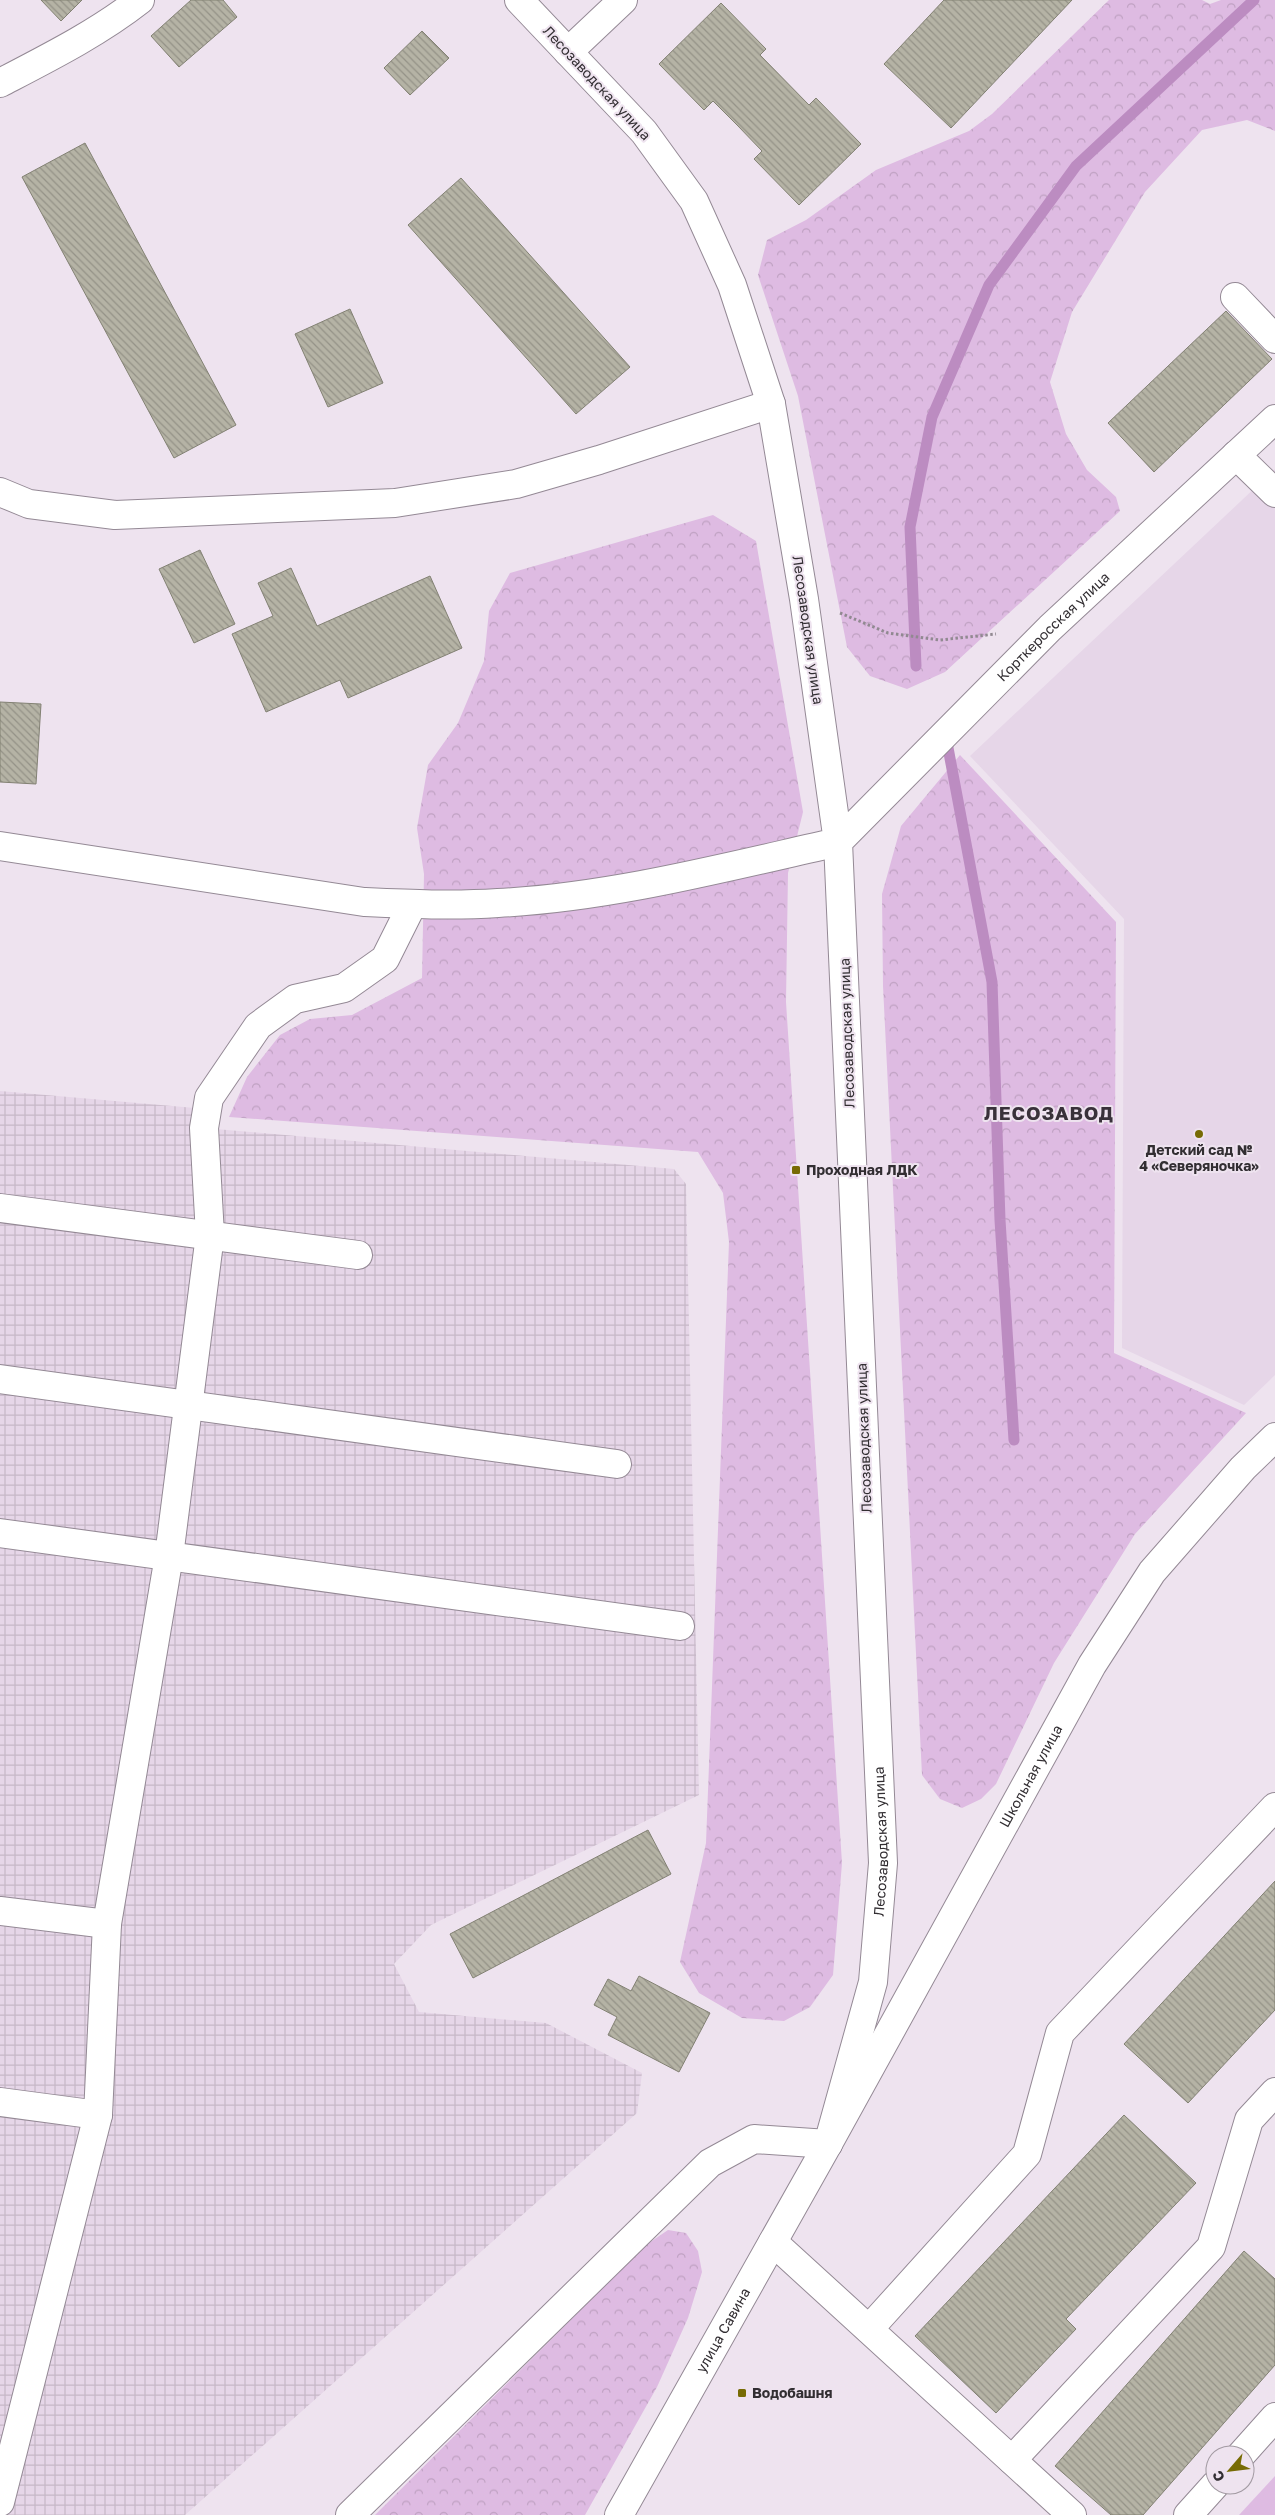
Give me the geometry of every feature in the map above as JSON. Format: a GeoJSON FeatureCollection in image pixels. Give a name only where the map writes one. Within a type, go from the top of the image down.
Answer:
{"type":"FeatureCollection","features":[{"type":"Feature","properties":{"kind":"main road"},"geometry":{"type":"LineString","coordinates":[[0,83],[96,30],[140,0]]}},
{"type":"Feature","properties":{"kind":"main road","name":"Лесозаводская улица"},"geometry":{"type":"LineString","coordinates":[[520,0],[644,132],[694,201],[732,285],[770,404],[804,599],[838,842],[883,1863],[873,1982],[828,2144]]}},
{"type":"Feature","properties":{"kind":"main road"},"geometry":{"type":"LineString","coordinates":[[568,52],[623,0]]}},
{"type":"Feature","properties":{"kind":"main road"},"geometry":{"type":"LineString","coordinates":[[1235,297],[1275,338]]}},
{"type":"Feature","properties":{"kind":"main road"},"geometry":{"type":"LineString","coordinates":[[0,492],[29,504],[115,515],[395,503],[516,484],[599,460],[770,404]]}},
{"type":"Feature","properties":{"kind":"main road","name":"Корткеросская улица"},"geometry":{"type":"LineString","coordinates":[[838,842],[1050,628],[1275,419]]}},
{"type":"Feature","properties":{"kind":"main road"},"geometry":{"type":"LineString","coordinates":[[1236,455],[1275,494]]}},
{"type":"Feature","properties":{"kind":"main road"},"geometry":{"type":"LineString","coordinates":[[0,846],[364,902],[412,905],[498,904],[592,893],[702,873],[838,842]]}},
{"type":"Feature","properties":{"kind":"main road"},"geometry":{"type":"LineString","coordinates":[[0,2502],[98,2116],[107,1924],[169,1556],[210,1235],[204,1128],[209,1098],[258,1026],[296,999],[344,988],[385,959],[412,905]]}},
{"type":"Feature","properties":{"kind":"main road"},"geometry":{"type":"LineString","coordinates":[[0,1208],[358,1255]]}},
{"type":"Feature","properties":{"kind":"main road"},"geometry":{"type":"LineString","coordinates":[[0,1379],[617,1464]]}},
{"type":"Feature","properties":{"kind":"main road","name":"Школьная улица"},"geometry":{"type":"LineString","coordinates":[[828,2144],[1092,1665],[1152,1572],[1243,1468],[1275,1437]]}},
{"type":"Feature","properties":{"kind":"main road"},"geometry":{"type":"LineString","coordinates":[[0,1533],[680,1626]]}},
{"type":"Feature","properties":{"kind":"main road"},"geometry":{"type":"LineString","coordinates":[[869,2329],[1027,2154],[1060,2033],[1275,1807]]}},
{"type":"Feature","properties":{"kind":"main road"},"geometry":{"type":"LineString","coordinates":[[0,1911],[107,1924]]}},
{"type":"Feature","properties":{"kind":"main road"},"geometry":{"type":"LineString","coordinates":[[1012,2460],[1211,2247],[1249,2120],[1275,2092]]}},
{"type":"Feature","properties":{"kind":"main road"},"geometry":{"type":"LineString","coordinates":[[0,2102],[98,2116]]}},
{"type":"Feature","properties":{"kind":"main road"},"geometry":{"type":"LineString","coordinates":[[350,2515],[710,2163],[754,2140],[828,2144]]}},
{"type":"Feature","properties":{"kind":"main road","name":"улица Савина"},"geometry":{"type":"LineString","coordinates":[[619,2515],[828,2144]]}},
{"type":"Feature","properties":{"kind":"main road"},"geometry":{"type":"LineString","coordinates":[[773,2242],[1072,2515]]}},
{"type":"Feature","properties":{"kind":"main road"},"geometry":{"type":"LineString","coordinates":[[1251,2445],[1275,2417]]}},
{"type":"Feature","properties":{"kind":"main road"},"geometry":{"type":"LineString","coordinates":[[1188,2515],[1206,2495]]}},
{"type":"Feature","properties":{"kind":"path"},"geometry":{"type":"LineString","coordinates":[[804,599],[888,633],[940,640]]}},
{"type":"Feature","properties":{"kind":"shaded area","name":"Детский сад № 4 «Северяночка»"},"geometry":{"type":"Polygon","coordinates":[[[1275,469],[1275,1375],[1244,1405],[1122,1348],[1124,919],[970,756],[1275,469]]]}},
{"type":"Feature","properties":{"kind":"shaded area"},"geometry":{"type":"Polygon","coordinates":[[[0,1091],[195,1108],[204,1128],[674,1169],[686,1184],[699,1795],[431,1925],[394,1964],[419,2012],[546,2023],[642,2073],[637,2113],[185,2515],[0,2515],[0,1091]]]}},
{"type":"Feature","properties":{"kind":"green space"},"geometry":{"type":"Polygon","coordinates":[[[1109,0],[1202,0],[1210,4],[1221,0],[1275,0],[1275,131],[1247,120],[1202,130],[1145,192],[1072,312],[1050,382],[1066,434],[1087,470],[1116,497],[1120,511],[945,672],[907,689],[870,676],[847,647],[798,396],[758,275],[767,240],[806,220],[876,170],[969,131],[992,114],[1109,0]]]}},
{"type":"Feature","properties":{"kind":"green space"},"geometry":{"type":"Polygon","coordinates":[[[713,515],[756,541],[803,812],[788,873],[786,1002],[842,1863],[833,1975],[810,2007],[784,2021],[742,2018],[699,1993],[680,1962],[706,1843],[729,1242],[723,1193],[698,1152],[229,1117],[247,1077],[280,1035],[310,1019],[352,1015],[422,978],[424,874],[417,828],[428,765],[458,723],[484,661],[489,611],[510,573],[713,515]]]}},
{"type":"Feature","properties":{"kind":"green space"},"geometry":{"type":"Polygon","coordinates":[[[960,755],[1116,922],[1114,1353],[1246,1413],[1135,1534],[1054,1663],[996,1784],[981,1799],[962,1808],[940,1799],[922,1775],[883,986],[882,894],[901,826],[960,755]]]}},
{"type":"Feature","properties":{"kind":"green space"},"geometry":{"type":"Polygon","coordinates":[[[668,2230],[686,2233],[698,2251],[702,2272],[688,2318],[657,2387],[585,2515],[375,2515],[646,2245],[668,2230]]]}},
{"type":"Feature","properties":{"kind":"green space"},"geometry":{"type":"Polygon","coordinates":[[[1275,2476],[1275,2515],[1239,2515],[1275,2476]]]}},
{"type":"Feature","properties":{"kind":"building"},"geometry":{"type":"Polygon","coordinates":[[[41,0],[82,0],[61,21],[41,0]]]}},
{"type":"Feature","properties":{"kind":"building"},"geometry":{"type":"Polygon","coordinates":[[[191,0],[223,0],[237,17],[179,67],[151,36],[191,0]]]}},
{"type":"Feature","properties":{"kind":"building"},"geometry":{"type":"Polygon","coordinates":[[[944,0],[1072,0],[951,128],[884,64],[944,0]]]}},
{"type":"Feature","properties":{"kind":"building"},"geometry":{"type":"Polygon","coordinates":[[[721,3],[766,49],[760,55],[809,105],[816,98],[861,144],[799,205],[754,159],[762,151],[738,126],[713,101],[704,110],[659,64],[721,3]]]}},
{"type":"Feature","properties":{"kind":"building"},"geometry":{"type":"Polygon","coordinates":[[[422,31],[449,58],[410,95],[384,68],[422,31]]]}},
{"type":"Feature","properties":{"kind":"building"},"geometry":{"type":"Polygon","coordinates":[[[85,143],[236,425],[174,458],[22,177],[85,143]]]}},
{"type":"Feature","properties":{"kind":"building"},"geometry":{"type":"Polygon","coordinates":[[[461,178],[630,367],[576,414],[408,225],[461,178]]]}},
{"type":"Feature","properties":{"kind":"building"},"geometry":{"type":"Polygon","coordinates":[[[350,309],[383,383],[328,407],[295,334],[350,309]]]}},
{"type":"Feature","properties":{"kind":"building"},"geometry":{"type":"Polygon","coordinates":[[[1226,311],[1272,359],[1154,472],[1108,423],[1226,311]]]}},
{"type":"Feature","properties":{"kind":"building"},"geometry":{"type":"Polygon","coordinates":[[[200,550],[235,624],[194,643],[159,569],[200,550]]]}},
{"type":"Feature","properties":{"kind":"building"},"geometry":{"type":"Polygon","coordinates":[[[291,568],[317,626],[430,576],[462,648],[348,698],[340,680],[266,712],[232,634],[273,616],[258,583],[291,568]]]}},
{"type":"Feature","properties":{"kind":"building"},"geometry":{"type":"Polygon","coordinates":[[[0,702],[41,704],[36,784],[0,782],[0,702]]]}},
{"type":"Feature","properties":{"kind":"building"},"geometry":{"type":"Polygon","coordinates":[[[648,1830],[671,1874],[473,1978],[450,1934],[648,1830]]]}},
{"type":"Feature","properties":{"kind":"building"},"geometry":{"type":"Polygon","coordinates":[[[1275,1881],[1275,2010],[1188,2103],[1124,2044],[1275,1881]]]}},
{"type":"Feature","properties":{"kind":"building"},"geometry":{"type":"Polygon","coordinates":[[[639,1976],[710,2013],[679,2072],[608,2035],[617,2017],[594,2005],[608,1979],[631,1991],[639,1976]]]}},
{"type":"Feature","properties":{"kind":"building"},"geometry":{"type":"Polygon","coordinates":[[[1124,2115],[1196,2183],[1066,2319],[1076,2329],[996,2413],[915,2336],[1124,2115]]]}},
{"type":"Feature","properties":{"kind":"building"},"geometry":{"type":"Polygon","coordinates":[[[1244,2251],[1275,2279],[1275,2365],[1143,2515],[1111,2515],[1055,2466],[1244,2251]]]}},
{"type":"Feature","properties":{"kind":"waterway"},"geometry":{"type":"LineString","coordinates":[[916,666],[910,527],[932,417],[989,285],[1076,166],[1254,0]]}},
{"type":"Feature","properties":{"kind":"waterway"},"geometry":{"type":"LineString","coordinates":[[946,737],[992,982],[1000,1220],[1014,1440]]}},
{"type":"Feature","properties":{"kind":"place","name":"Детский сад № 4 «Северяночка»"},"geometry":{"type":"Point","coordinates":[1199,1134]}},
{"type":"Feature","properties":{"kind":"place","name":"Проходная ЛДК"},"geometry":{"type":"Point","coordinates":[796,1170]}},
{"type":"Feature","properties":{"kind":"place","name":"Водобашня"},"geometry":{"type":"Point","coordinates":[742,2393]}},
{"type":"Feature","properties":{"kind":"district","name":"ЛЕСОЗАВОД"},"geometry":{"type":"Point","coordinates":[1049,1113]}}]}
